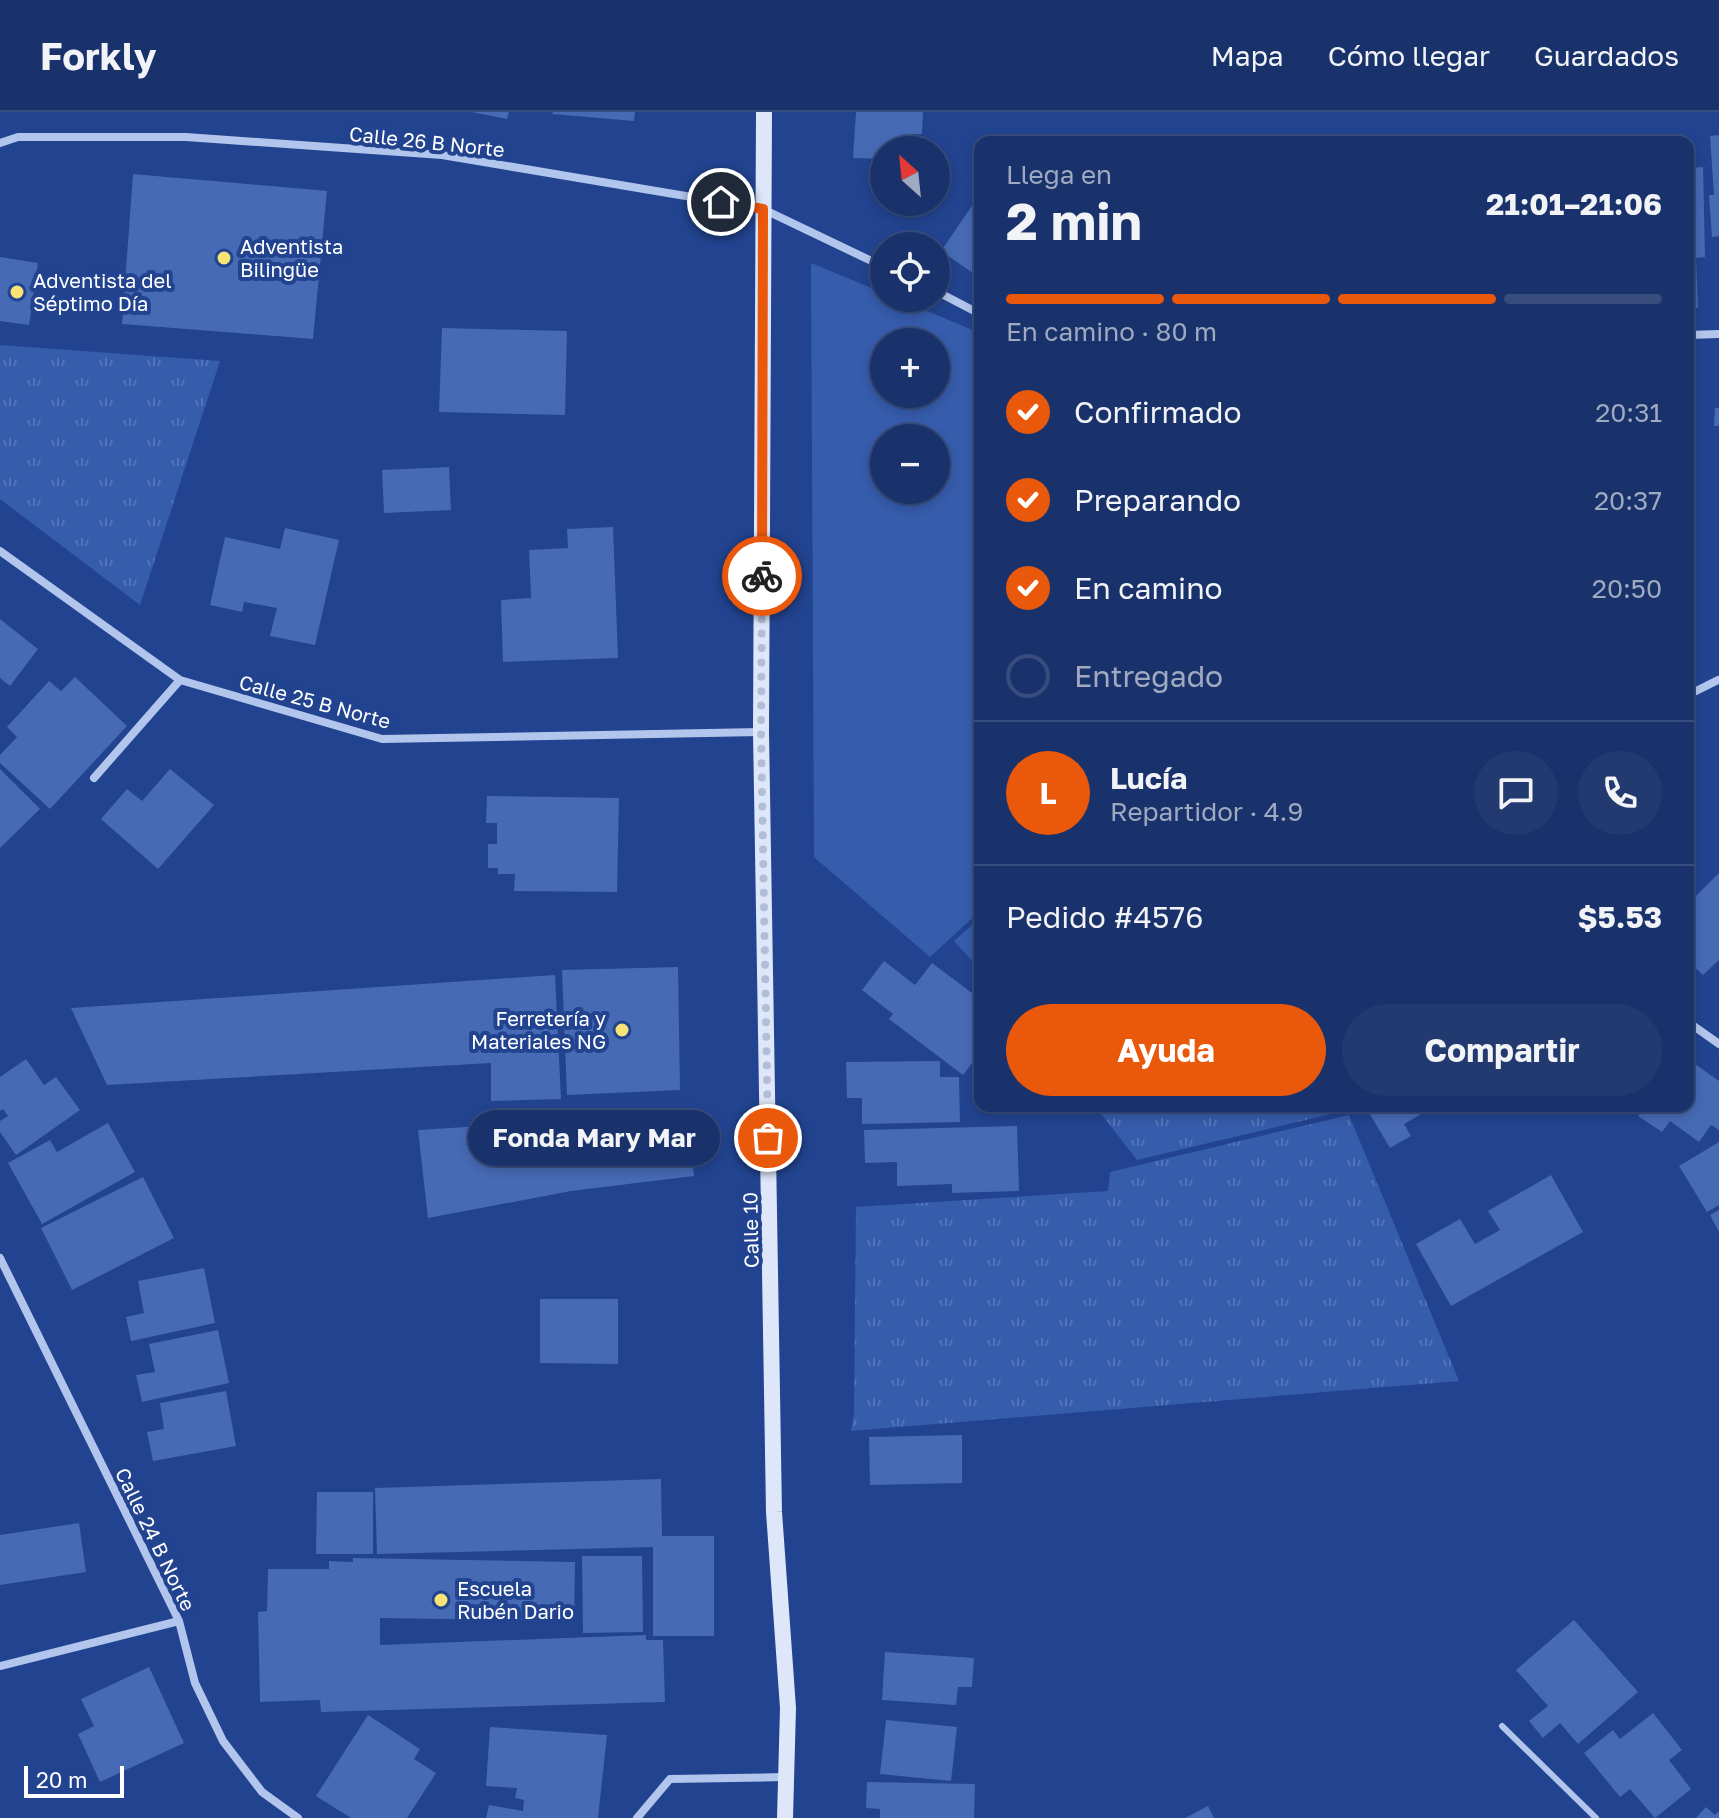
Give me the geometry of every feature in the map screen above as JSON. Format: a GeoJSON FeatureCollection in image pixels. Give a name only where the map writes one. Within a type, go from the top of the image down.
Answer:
{"type":"FeatureCollection","features":[{"type":"Feature","properties":{"kind":"main road","name":"Calle 10"},"geometry":{"type":"LineString","coordinates":[[764,112],[761,732],[774,1512],[788,1708],[785,1818]]}},
{"type":"Feature","properties":{"kind":"street","name":"Calle 26 B Norte"},"geometry":{"type":"LineString","coordinates":[[0,143],[18,137],[186,137],[442,155],[763,209],[870,260]]}},
{"type":"Feature","properties":{"kind":"street"},"geometry":{"type":"LineString","coordinates":[[950,298],[974,311]]}},
{"type":"Feature","properties":{"kind":"street"},"geometry":{"type":"LineString","coordinates":[[1694,335],[1719,334]]}},
{"type":"Feature","properties":{"kind":"street","name":"Calle 25 B Norte"},"geometry":{"type":"LineString","coordinates":[[0,551],[180,680],[382,739],[761,732]]}},
{"type":"Feature","properties":{"kind":"street"},"geometry":{"type":"LineString","coordinates":[[94,778],[180,680]]}},
{"type":"Feature","properties":{"kind":"street"},"geometry":{"type":"LineString","coordinates":[[1694,692],[1718,680]]}},
{"type":"Feature","properties":{"kind":"street"},"geometry":{"type":"LineString","coordinates":[[1694,1026],[1719,1044]]}},
{"type":"Feature","properties":{"kind":"street","name":"Calle 24 B Norte"},"geometry":{"type":"LineString","coordinates":[[0,1258],[179,1621],[195,1683],[223,1741],[262,1792],[298,1818]]}},
{"type":"Feature","properties":{"kind":"street"},"geometry":{"type":"LineString","coordinates":[[0,1666],[179,1621]]}},
{"type":"Feature","properties":{"kind":"street"},"geometry":{"type":"LineString","coordinates":[[637,1818],[670,1779],[786,1777]]}},
{"type":"Feature","properties":{"kind":"lane"},"geometry":{"type":"LineString","coordinates":[[1502,1726],[1596,1818]]}},
{"type":"Feature","properties":{"kind":"green space"},"geometry":{"type":"Polygon","coordinates":[[[811,263],[870,287],[870,312],[930,312],[974,330],[974,917],[930,957],[814,857],[811,263]]]}},
{"type":"Feature","properties":{"kind":"green space"},"geometry":{"type":"Polygon","coordinates":[[[0,345],[220,361],[140,605],[0,499],[0,345]]]}},
{"type":"Feature","properties":{"kind":"green space"},"geometry":{"type":"Polygon","coordinates":[[[974,923],[974,963],[954,941],[974,923]]]}},
{"type":"Feature","properties":{"kind":"green space"},"geometry":{"type":"Polygon","coordinates":[[[1100,1112],[1339,1112],[1137,1160],[1100,1112]]]}},
{"type":"Feature","properties":{"kind":"green space"},"geometry":{"type":"Polygon","coordinates":[[[1349,1115],[1459,1381],[851,1431],[854,1412],[856,1207],[1108,1191],[1110,1172],[1349,1115]]]}},
{"type":"Feature","properties":{"kind":"building"},"geometry":{"type":"Polygon","coordinates":[[[472,112],[509,112],[507,119],[472,112]]]}},
{"type":"Feature","properties":{"kind":"building"},"geometry":{"type":"Polygon","coordinates":[[[553,112],[635,112],[634,121],[553,112]]]}},
{"type":"Feature","properties":{"kind":"building"},"geometry":{"type":"Polygon","coordinates":[[[856,112],[923,112],[922,134],[870,136],[870,159],[853,158],[856,112]]]}},
{"type":"Feature","properties":{"kind":"building"},"geometry":{"type":"Polygon","coordinates":[[[1719,135],[1719,236],[1712,237],[1709,195],[1714,195],[1710,136],[1719,135]]]}},
{"type":"Feature","properties":{"kind":"building"},"geometry":{"type":"Polygon","coordinates":[[[1703,167],[1705,257],[1696,258],[1698,308],[1694,308],[1694,168],[1703,167]]]}},
{"type":"Feature","properties":{"kind":"building","name":"Adventista Bilingüe"},"geometry":{"type":"Polygon","coordinates":[[[133,174],[327,191],[313,339],[122,324],[133,174]]]}},
{"type":"Feature","properties":{"kind":"building"},"geometry":{"type":"Polygon","coordinates":[[[974,203],[974,274],[950,257],[950,238],[974,203]]]}},
{"type":"Feature","properties":{"kind":"building","name":"Adventista del Séptimo Día"},"geometry":{"type":"Polygon","coordinates":[[[0,257],[38,263],[29,325],[0,321],[0,257]]]}},
{"type":"Feature","properties":{"kind":"building"},"geometry":{"type":"Polygon","coordinates":[[[442,328],[567,331],[565,415],[439,412],[442,328]]]}},
{"type":"Feature","properties":{"kind":"building"},"geometry":{"type":"Polygon","coordinates":[[[1715,408],[1719,408],[1719,426],[1714,426],[1715,408]]]}},
{"type":"Feature","properties":{"kind":"building"},"geometry":{"type":"Polygon","coordinates":[[[449,467],[451,510],[384,513],[382,470],[449,467]]]}},
{"type":"Feature","properties":{"kind":"building"},"geometry":{"type":"Polygon","coordinates":[[[613,527],[618,658],[503,662],[501,600],[531,598],[529,550],[568,548],[567,529],[613,527]]]}},
{"type":"Feature","properties":{"kind":"building"},"geometry":{"type":"Polygon","coordinates":[[[285,528],[339,540],[315,645],[270,636],[277,608],[244,602],[242,612],[210,605],[225,537],[280,549],[285,528]]]}},
{"type":"Feature","properties":{"kind":"building"},"geometry":{"type":"Polygon","coordinates":[[[0,619],[38,649],[10,686],[0,678],[0,619]]]}},
{"type":"Feature","properties":{"kind":"building"},"geometry":{"type":"Polygon","coordinates":[[[75,677],[127,726],[50,809],[0,763],[0,755],[17,737],[7,727],[49,681],[61,691],[75,677]]]}},
{"type":"Feature","properties":{"kind":"building"},"geometry":{"type":"Polygon","coordinates":[[[0,769],[40,809],[0,848],[0,769]]]}},
{"type":"Feature","properties":{"kind":"building"},"geometry":{"type":"Polygon","coordinates":[[[170,769],[214,805],[158,869],[101,819],[127,789],[142,801],[170,769]]]}},
{"type":"Feature","properties":{"kind":"building"},"geometry":{"type":"Polygon","coordinates":[[[487,796],[619,798],[617,892],[514,891],[515,874],[498,874],[498,868],[488,868],[488,844],[497,844],[497,823],[486,823],[487,796]]]}},
{"type":"Feature","properties":{"kind":"building"},"geometry":{"type":"Polygon","coordinates":[[[1719,873],[1719,960],[1703,975],[1694,967],[1694,898],[1719,873]]]}},
{"type":"Feature","properties":{"kind":"building"},"geometry":{"type":"Polygon","coordinates":[[[884,961],[915,985],[932,963],[974,994],[974,1061],[963,1075],[889,1019],[893,1014],[862,990],[884,961]]]}},
{"type":"Feature","properties":{"kind":"building","name":"Ferretería y Materiales NG"},"geometry":{"type":"Polygon","coordinates":[[[678,967],[680,1090],[567,1095],[562,970],[678,967]]]}},
{"type":"Feature","properties":{"kind":"building"},"geometry":{"type":"Polygon","coordinates":[[[555,975],[561,1099],[491,1101],[491,1063],[107,1085],[71,1008],[555,975]]]}},
{"type":"Feature","properties":{"kind":"building"},"geometry":{"type":"Polygon","coordinates":[[[26,1059],[44,1085],[56,1077],[80,1110],[16,1155],[0,1132],[0,1121],[8,1116],[3,1109],[0,1111],[0,1077],[26,1059]]]}},
{"type":"Feature","properties":{"kind":"building"},"geometry":{"type":"Polygon","coordinates":[[[940,1061],[940,1077],[959,1077],[960,1122],[862,1124],[862,1098],[847,1098],[846,1062],[940,1061]]]}},
{"type":"Feature","properties":{"kind":"building"},"geometry":{"type":"Polygon","coordinates":[[[1694,1063],[1719,1081],[1719,1130],[1711,1125],[1699,1142],[1670,1121],[1662,1132],[1638,1116],[1641,1112],[1694,1112],[1694,1063]]]}},
{"type":"Feature","properties":{"kind":"building"},"geometry":{"type":"Polygon","coordinates":[[[687,1109],[694,1176],[571,1191],[428,1218],[418,1130],[687,1109]]]}},
{"type":"Feature","properties":{"kind":"building"},"geometry":{"type":"Polygon","coordinates":[[[1369,1112],[1425,1112],[1404,1124],[1411,1136],[1390,1148],[1369,1112]]]}},
{"type":"Feature","properties":{"kind":"building"},"geometry":{"type":"Polygon","coordinates":[[[108,1123],[135,1172],[42,1224],[8,1163],[50,1140],[57,1152],[108,1123]]]}},
{"type":"Feature","properties":{"kind":"building"},"geometry":{"type":"Polygon","coordinates":[[[1017,1126],[1019,1191],[952,1193],[952,1184],[897,1186],[897,1162],[865,1163],[864,1130],[1017,1126]]]}},
{"type":"Feature","properties":{"kind":"building"},"geometry":{"type":"Polygon","coordinates":[[[1719,1142],[1719,1205],[1707,1212],[1679,1166],[1719,1142]]]}},
{"type":"Feature","properties":{"kind":"building"},"geometry":{"type":"Polygon","coordinates":[[[1551,1175],[1583,1232],[1451,1306],[1416,1244],[1460,1219],[1475,1244],[1500,1230],[1488,1211],[1551,1175]]]}},
{"type":"Feature","properties":{"kind":"building"},"geometry":{"type":"Polygon","coordinates":[[[143,1177],[174,1238],[72,1290],[41,1228],[143,1177]]]}},
{"type":"Feature","properties":{"kind":"building"},"geometry":{"type":"Polygon","coordinates":[[[1719,1210],[1719,1232],[1710,1215],[1719,1210]]]}},
{"type":"Feature","properties":{"kind":"building"},"geometry":{"type":"Polygon","coordinates":[[[204,1268],[215,1323],[131,1341],[126,1317],[144,1313],[138,1281],[204,1268]]]}},
{"type":"Feature","properties":{"kind":"building"},"geometry":{"type":"Polygon","coordinates":[[[540,1299],[618,1299],[618,1364],[540,1363],[540,1299]]]}},
{"type":"Feature","properties":{"kind":"building"},"geometry":{"type":"Polygon","coordinates":[[[218,1330],[229,1383],[142,1402],[136,1375],[155,1372],[149,1344],[218,1330]]]}},
{"type":"Feature","properties":{"kind":"building"},"geometry":{"type":"Polygon","coordinates":[[[226,1391],[236,1446],[153,1461],[147,1432],[164,1429],[160,1403],[226,1391]]]}},
{"type":"Feature","properties":{"kind":"building"},"geometry":{"type":"Polygon","coordinates":[[[962,1435],[962,1483],[870,1485],[869,1437],[962,1435]]]}},
{"type":"Feature","properties":{"kind":"building"},"geometry":{"type":"Polygon","coordinates":[[[661,1479],[662,1536],[714,1536],[714,1636],[653,1636],[653,1547],[377,1554],[375,1488],[661,1479]]]}},
{"type":"Feature","properties":{"kind":"building"},"geometry":{"type":"Polygon","coordinates":[[[317,1492],[373,1492],[373,1554],[316,1554],[317,1492]]]}},
{"type":"Feature","properties":{"kind":"building"},"geometry":{"type":"Polygon","coordinates":[[[79,1523],[86,1572],[0,1585],[0,1535],[79,1523]]]}},
{"type":"Feature","properties":{"kind":"building"},"geometry":{"type":"Polygon","coordinates":[[[582,1556],[642,1556],[643,1632],[583,1633],[582,1556]]]}},
{"type":"Feature","properties":{"kind":"building"},"geometry":{"type":"Polygon","coordinates":[[[353,1558],[575,1562],[574,1621],[380,1618],[380,1645],[646,1635],[646,1640],[663,1640],[665,1702],[321,1712],[320,1700],[260,1702],[258,1612],[267,1611],[268,1569],[329,1569],[329,1561],[353,1562],[353,1558]]]}},
{"type":"Feature","properties":{"kind":"building"},"geometry":{"type":"Polygon","coordinates":[[[1574,1620],[1638,1692],[1578,1744],[1560,1723],[1543,1738],[1529,1721],[1548,1706],[1516,1670],[1574,1620]]]}},
{"type":"Feature","properties":{"kind":"building"},"geometry":{"type":"Polygon","coordinates":[[[885,1652],[974,1658],[972,1687],[958,1687],[956,1705],[882,1700],[885,1652]]]}},
{"type":"Feature","properties":{"kind":"building"},"geometry":{"type":"Polygon","coordinates":[[[149,1667],[184,1743],[100,1782],[78,1734],[94,1726],[81,1699],[149,1667]]]}},
{"type":"Feature","properties":{"kind":"building"},"geometry":{"type":"Polygon","coordinates":[[[1653,1713],[1682,1750],[1669,1760],[1691,1789],[1655,1818],[1630,1789],[1620,1797],[1584,1753],[1613,1730],[1620,1739],[1653,1713]]]}},
{"type":"Feature","properties":{"kind":"building"},"geometry":{"type":"Polygon","coordinates":[[[368,1715],[420,1749],[414,1759],[436,1773],[407,1818],[351,1818],[316,1796],[368,1715]]]}},
{"type":"Feature","properties":{"kind":"building"},"geometry":{"type":"Polygon","coordinates":[[[886,1720],[957,1727],[951,1781],[880,1774],[886,1720]]]}},
{"type":"Feature","properties":{"kind":"building"},"geometry":{"type":"Polygon","coordinates":[[[490,1727],[607,1735],[598,1818],[486,1818],[489,1805],[523,1811],[524,1800],[515,1798],[517,1788],[486,1786],[490,1727]]]}},
{"type":"Feature","properties":{"kind":"building"},"geometry":{"type":"Polygon","coordinates":[[[867,1782],[975,1784],[974,1818],[880,1818],[880,1809],[866,1808],[867,1782]]]}},
{"type":"Feature","properties":{"kind":"building"},"geometry":{"type":"Polygon","coordinates":[[[1208,1806],[1214,1818],[1185,1818],[1208,1806]]]}},
{"type":"Feature","properties":{"kind":"building"},"geometry":{"type":"Polygon","coordinates":[[[1706,1807],[1715,1815],[1719,1811],[1719,1818],[1696,1818],[1706,1807]]]}},
{"type":"Feature","properties":{"kind":"way so far"},"geometry":{"type":"LineString","coordinates":[[762,576],[761,732],[768,1138]]}},
{"type":"Feature","properties":{"kind":"place","name":"Adventista Bilingüe"},"geometry":{"type":"Point","coordinates":[224,258]}},
{"type":"Feature","properties":{"kind":"place","name":"Adventista del Séptimo Día"},"geometry":{"type":"Point","coordinates":[17,292]}},
{"type":"Feature","properties":{"kind":"place","name":"Ferretería y Materiales NG"},"geometry":{"type":"Point","coordinates":[622,1030]}},
{"type":"Feature","properties":{"kind":"place","name":"Fonda Mary Mar"},"geometry":{"type":"Point","coordinates":[768,1138]}},
{"type":"Feature","properties":{"kind":"place","name":"Escuela Rubén Dario"},"geometry":{"type":"Point","coordinates":[441,1600]}},
{"type":"Feature","properties":{"kind":"route"},"geometry":{"type":"LineString","coordinates":[[721,202],[763,209],[762,576]]}}]}
